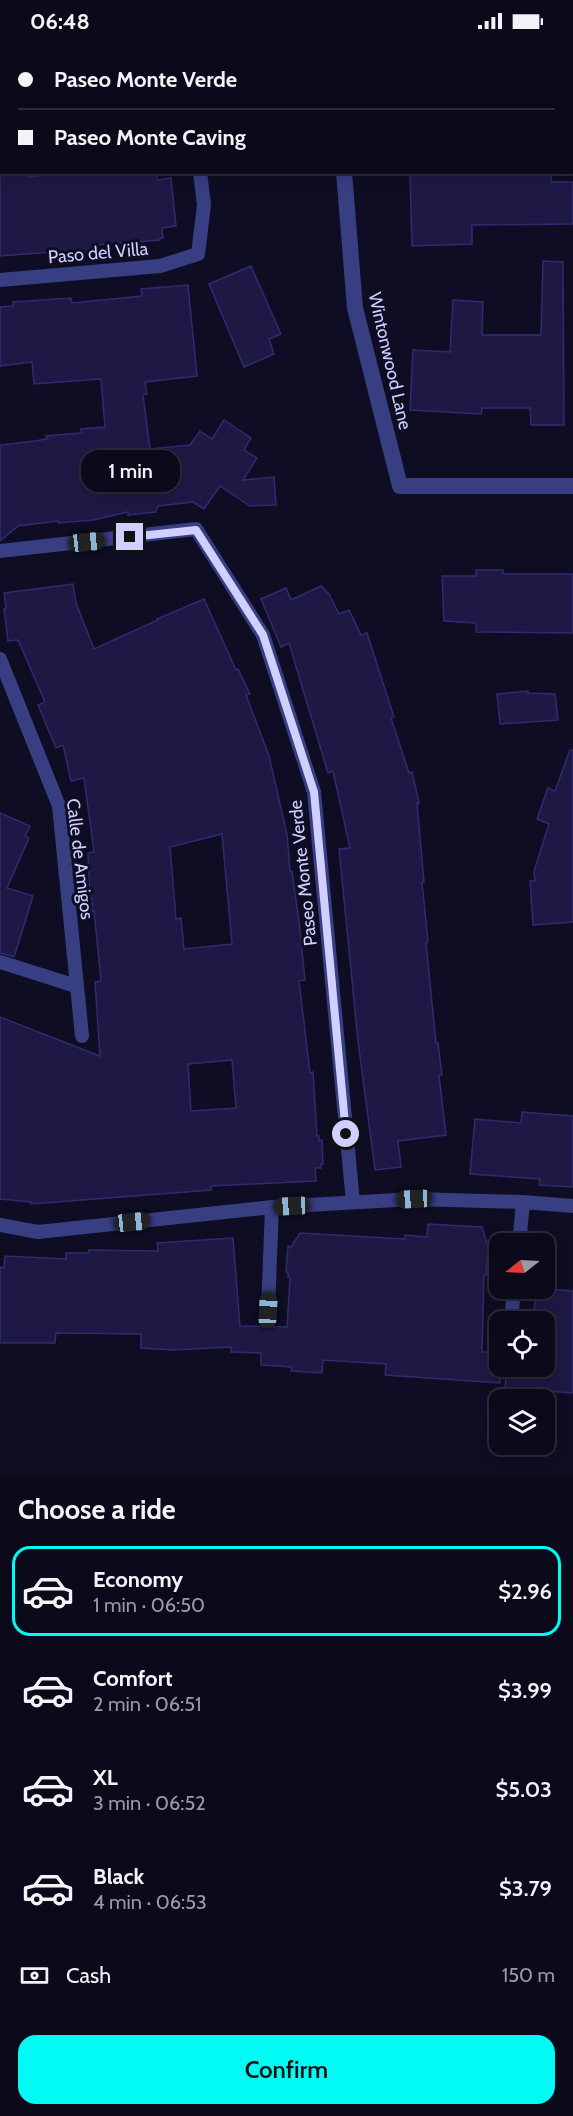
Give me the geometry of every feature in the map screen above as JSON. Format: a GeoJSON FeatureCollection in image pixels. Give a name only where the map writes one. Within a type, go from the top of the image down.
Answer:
{"type":"FeatureCollection","features":[{"type":"Feature","properties":{"kind":"street","name":"Wintonwood Lane"},"geometry":{"type":"LineString","coordinates":[[344,174],[355,308],[400,486],[573,486]]}},
{"type":"Feature","properties":{"kind":"lane","name":"Paso del Villa"},"geometry":{"type":"LineString","coordinates":[[0,280],[160,266],[198,254],[204,205],[200,174]]}},
{"type":"Feature","properties":{"kind":"lane","name":"Paseo Monte Verde"},"geometry":{"type":"LineString","coordinates":[[0,551],[196,530],[263,635],[314,792],[353,1202]]}},
{"type":"Feature","properties":{"kind":"lane","name":"Calle de Amigos"},"geometry":{"type":"LineString","coordinates":[[0,659],[59,806],[82,1036]]}},
{"type":"Feature","properties":{"kind":"lane"},"geometry":{"type":"LineString","coordinates":[[0,962],[76,987]]}},
{"type":"Feature","properties":{"kind":"lane"},"geometry":{"type":"LineString","coordinates":[[0,1225],[38,1232],[273,1207],[414,1199],[573,1206]]}},
{"type":"Feature","properties":{"kind":"lane"},"geometry":{"type":"LineString","coordinates":[[520,1233],[523,1202]]}},
{"type":"Feature","properties":{"kind":"lane"},"geometry":{"type":"LineString","coordinates":[[268,1310],[273,1207]]}},
{"type":"Feature","properties":{"kind":"building"},"geometry":{"type":"Polygon","coordinates":[[[0,174],[27,174],[27,177],[57,174],[156,174],[157,180],[171,178],[176,226],[162,228],[163,238],[160,240],[94,245],[95,249],[90,249],[91,252],[66,254],[65,251],[0,256],[0,174]]]}},
{"type":"Feature","properties":{"kind":"building"},"geometry":{"type":"Polygon","coordinates":[[[551,174],[551,182],[573,182],[573,224],[472,225],[472,244],[412,246],[410,175],[551,174]]]}},
{"type":"Feature","properties":{"kind":"building"},"geometry":{"type":"Polygon","coordinates":[[[543,261],[563,262],[564,425],[531,425],[530,408],[482,408],[481,414],[410,410],[413,350],[450,352],[453,300],[483,302],[482,335],[541,335],[543,261]]]}},
{"type":"Feature","properties":{"kind":"building"},"geometry":{"type":"Polygon","coordinates":[[[251,266],[281,334],[269,339],[274,354],[244,367],[209,284],[251,266]]]}},
{"type":"Feature","properties":{"kind":"building"},"geometry":{"type":"Polygon","coordinates":[[[188,285],[197,376],[145,382],[147,394],[143,395],[150,449],[190,445],[200,431],[212,439],[224,420],[251,438],[244,450],[257,458],[243,480],[274,477],[276,505],[250,506],[220,486],[204,509],[193,502],[158,506],[156,512],[128,515],[128,512],[93,520],[18,526],[0,541],[0,445],[47,439],[46,436],[81,433],[81,429],[105,427],[101,379],[34,384],[32,362],[0,366],[0,307],[13,306],[13,302],[71,298],[72,303],[142,296],[141,289],[188,285]]]}},
{"type":"Feature","properties":{"kind":"building"},"geometry":{"type":"Polygon","coordinates":[[[476,570],[503,570],[503,574],[573,574],[573,633],[476,632],[476,623],[444,621],[442,576],[476,576],[476,570]]]}},
{"type":"Feature","properties":{"kind":"building"},"geometry":{"type":"Polygon","coordinates":[[[73,584],[76,603],[94,649],[204,599],[236,670],[238,669],[250,694],[246,695],[269,756],[287,834],[305,980],[299,981],[310,1073],[313,1072],[317,1136],[319,1136],[319,1141],[322,1140],[323,1164],[321,1168],[315,1168],[316,1181],[211,1186],[211,1190],[31,1204],[31,1202],[0,1199],[0,1017],[100,1056],[95,982],[101,981],[94,911],[92,912],[92,898],[90,899],[88,853],[94,852],[84,778],[71,781],[63,745],[56,748],[38,705],[45,702],[18,640],[8,641],[4,593],[73,584]],[[222,834],[170,847],[176,919],[181,918],[184,949],[232,944],[222,834]],[[232,1060],[188,1064],[191,1111],[236,1108],[232,1060]]]}},
{"type":"Feature","properties":{"kind":"building"},"geometry":{"type":"Polygon","coordinates":[[[321,586],[329,594],[339,614],[349,610],[361,635],[367,633],[394,717],[391,718],[409,773],[412,772],[419,803],[417,803],[424,882],[422,882],[428,942],[426,943],[436,1043],[438,1043],[442,1075],[439,1075],[446,1135],[398,1141],[401,1167],[375,1170],[358,1041],[339,849],[350,848],[333,771],[328,773],[289,643],[281,647],[261,599],[286,588],[291,600],[321,586]]]}},
{"type":"Feature","properties":{"kind":"building"},"geometry":{"type":"Polygon","coordinates":[[[528,691],[528,693],[555,694],[558,720],[500,724],[497,694],[528,691]]]}},
{"type":"Feature","properties":{"kind":"building"},"geometry":{"type":"Polygon","coordinates":[[[570,750],[573,750],[573,922],[533,925],[530,881],[535,881],[534,871],[549,824],[537,819],[548,788],[555,791],[570,750]]]}},
{"type":"Feature","properties":{"kind":"building"},"geometry":{"type":"Polygon","coordinates":[[[0,813],[30,826],[25,836],[29,838],[7,888],[33,896],[14,957],[0,953],[0,813]]]}},
{"type":"Feature","properties":{"kind":"building"},"geometry":{"type":"Polygon","coordinates":[[[522,1112],[573,1116],[573,1187],[539,1185],[540,1179],[470,1174],[475,1119],[521,1123],[522,1112]]]}},
{"type":"Feature","properties":{"kind":"building"},"geometry":{"type":"Polygon","coordinates":[[[428,1224],[482,1227],[488,1247],[486,1275],[484,1275],[482,1352],[489,1352],[489,1377],[500,1377],[500,1383],[385,1375],[386,1364],[323,1360],[322,1373],[291,1371],[292,1367],[261,1365],[261,1353],[231,1352],[231,1347],[173,1350],[141,1348],[141,1334],[56,1333],[55,1343],[0,1343],[0,1267],[4,1268],[5,1256],[66,1259],[66,1253],[89,1253],[89,1250],[158,1251],[157,1243],[233,1238],[240,1326],[287,1327],[290,1278],[286,1272],[288,1246],[291,1247],[300,1233],[405,1239],[405,1235],[427,1237],[428,1224]]]}},
{"type":"Feature","properties":{"kind":"building"},"geometry":{"type":"Polygon","coordinates":[[[555,1290],[573,1291],[573,1393],[555,1392],[555,1389],[505,1388],[506,1377],[555,1377],[555,1311],[534,1311],[535,1299],[555,1299],[555,1290]]]}},
{"type":"Feature","properties":{"kind":"route"},"geometry":{"type":"LineString","coordinates":[[130,537],[196,530],[263,635],[314,792],[346,1134]]}}]}
